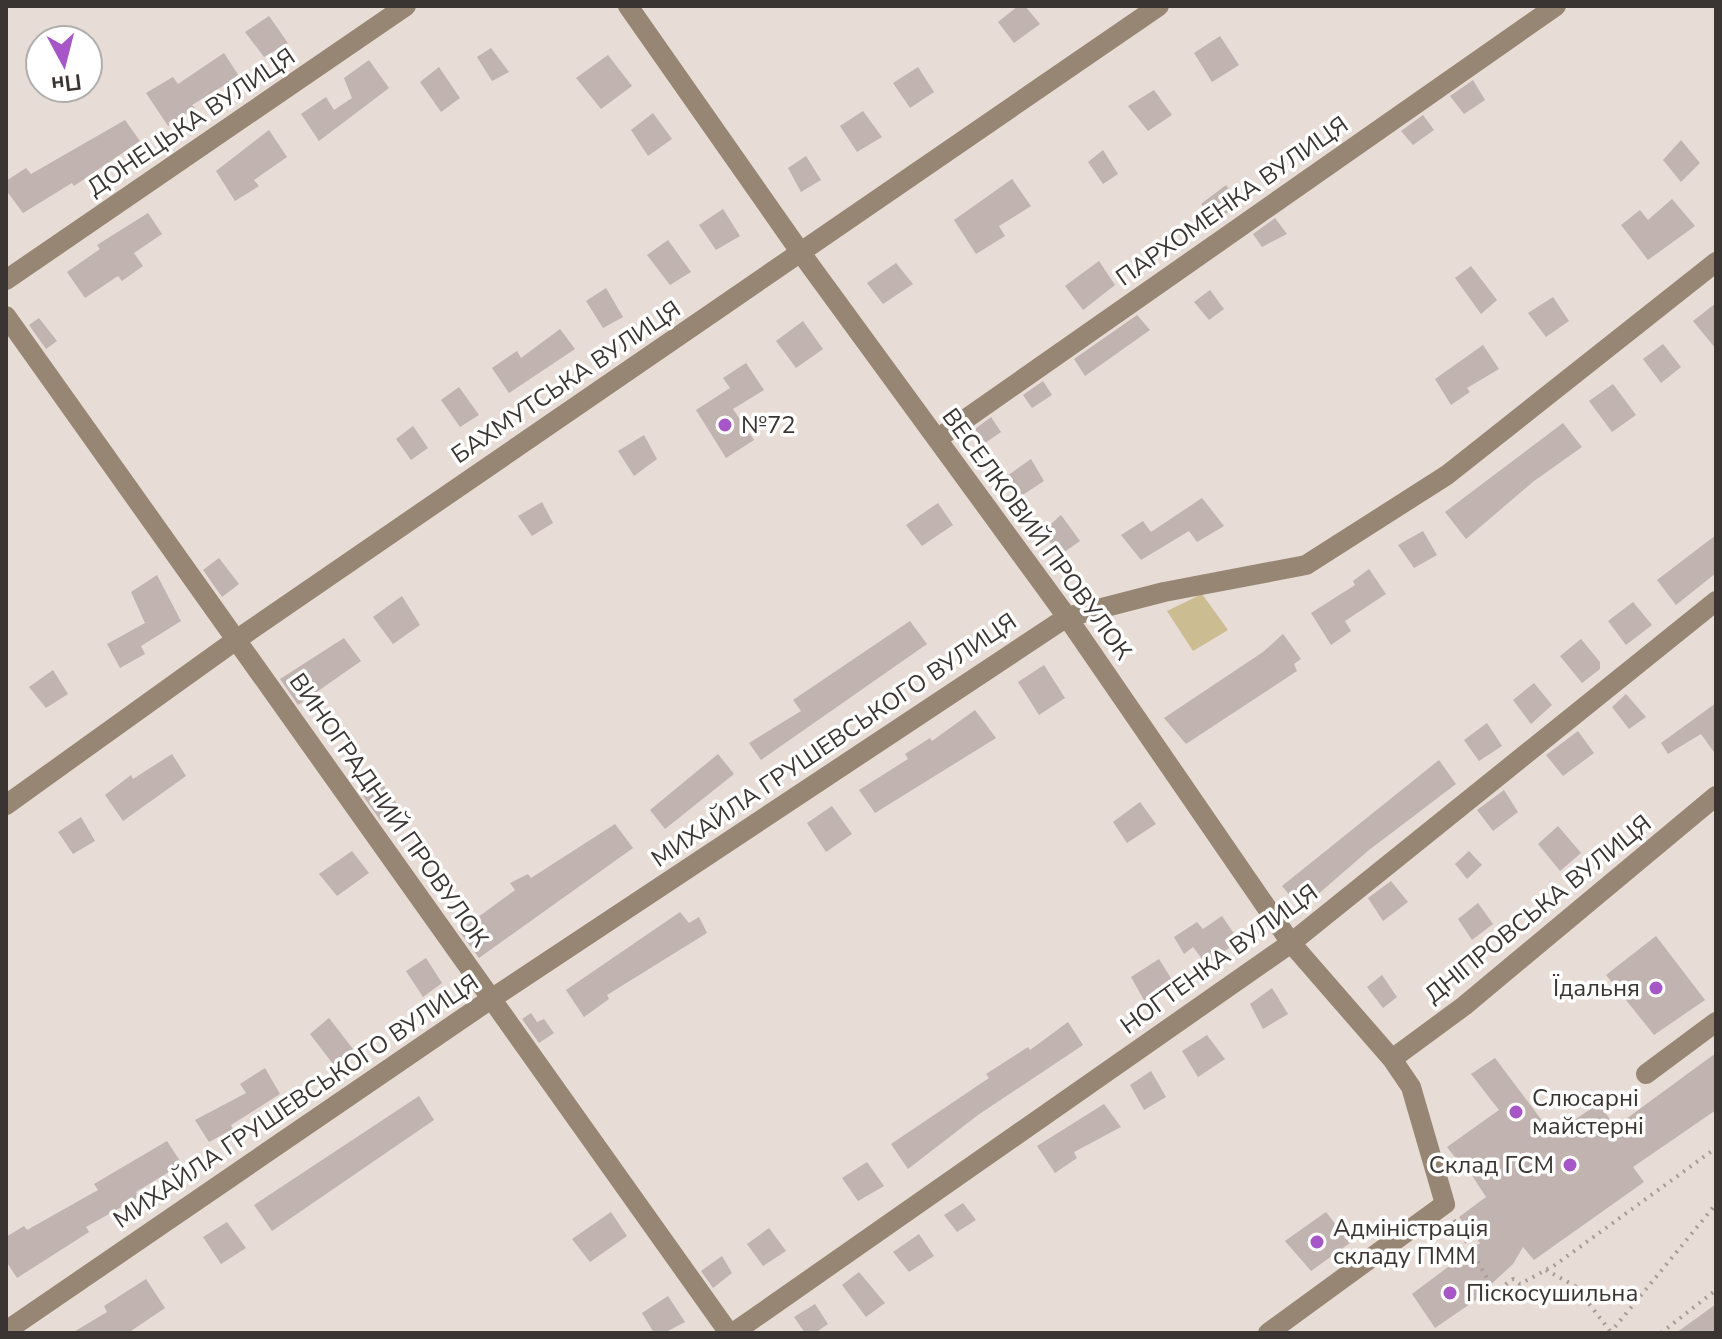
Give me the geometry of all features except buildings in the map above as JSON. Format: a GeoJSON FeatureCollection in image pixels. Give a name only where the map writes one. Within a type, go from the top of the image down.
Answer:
{"type":"FeatureCollection","features":[{"type":"Feature","properties":{"kind":"street","name":"ДОНЕЦЬКА ВУЛИЦЯ"},"geometry":{"type":"LineString","coordinates":[[6,280],[406,6]]}},
{"type":"Feature","properties":{"kind":"street","name":"ВЕСЕЛКОВИЙ ПРОВУЛОК"},"geometry":{"type":"LineString","coordinates":[[628,6],[801,253],[1067,617],[1291,943],[1392,1059],[1411,1087],[1445,1204]]}},
{"type":"Feature","properties":{"kind":"street","name":"БАХМУТСЬКА ВУЛИЦЯ"},"geometry":{"type":"LineString","coordinates":[[6,805],[236,640],[1159,6]]}},
{"type":"Feature","properties":{"kind":"street","name":"ПАРХОМЕНКА ВУЛИЦЯ"},"geometry":{"type":"LineString","coordinates":[[937,439],[1556,6]]}},
{"type":"Feature","properties":{"kind":"street","name":"МИХАЙЛА ГРУШЕВСЬКОГО ВУЛИЦЯ"},"geometry":{"type":"LineString","coordinates":[[6,1331],[491,999],[1067,617],[1164,592],[1306,565],[1447,475],[1716,262]]}},
{"type":"Feature","properties":{"kind":"street","name":"ВИНОГРАДНИЙ ПРОВУЛОК"},"geometry":{"type":"LineString","coordinates":[[6,316],[731,1333]]}},
{"type":"Feature","properties":{"kind":"street","name":"НОГТЕНКА ВУЛИЦЯ"},"geometry":{"type":"LineString","coordinates":[[731,1333],[1291,943],[1716,601]]}},
{"type":"Feature","properties":{"kind":"street","name":"ДНІПРОВСЬКА ВУЛИЦЯ"},"geometry":{"type":"LineString","coordinates":[[1392,1059],[1464,1006],[1716,796]]}},
{"type":"Feature","properties":{"kind":"street"},"geometry":{"type":"LineString","coordinates":[[1646,1074],[1716,1022]]}},
{"type":"Feature","properties":{"kind":"street"},"geometry":{"type":"LineString","coordinates":[[1268,1333],[1445,1204]]}},
{"type":"Feature","properties":{"kind":"path"},"geometry":{"type":"LineString","coordinates":[[1445,1204],[1495,1292],[1513,1279],[1520,1284],[1546,1270],[1716,1148]]}},
{"type":"Feature","properties":{"kind":"path"},"geometry":{"type":"LineString","coordinates":[[1546,1270],[1575,1286],[1610,1332],[1716,1204]]}},
{"type":"Feature","properties":{"kind":"path"},"geometry":{"type":"LineString","coordinates":[[1661,1333],[1716,1290]]}},
{"type":"Feature","properties":{"kind":"shaded area"},"geometry":{"type":"Polygon","coordinates":[[[1202,594],[1228,630],[1193,651],[1167,611],[1202,594]]]}},
{"type":"Feature","properties":{"kind":"place","name":"№72"},"geometry":{"type":"Point","coordinates":[725,425]}},
{"type":"Feature","properties":{"kind":"place","name":"Їдальня"},"geometry":{"type":"Point","coordinates":[1656,988]}},
{"type":"Feature","properties":{"kind":"place","name":"Слюсарні майстерні"},"geometry":{"type":"Point","coordinates":[1516,1112]}},
{"type":"Feature","properties":{"kind":"place","name":"Склад ГСМ"},"geometry":{"type":"Point","coordinates":[1570,1165]}},
{"type":"Feature","properties":{"kind":"place","name":"Адміністрація складу ПММ"},"geometry":{"type":"Point","coordinates":[1317,1242]}},
{"type":"Feature","properties":{"kind":"place","name":"Піскосушильна"},"geometry":{"type":"Point","coordinates":[1450,1293]}}]}
